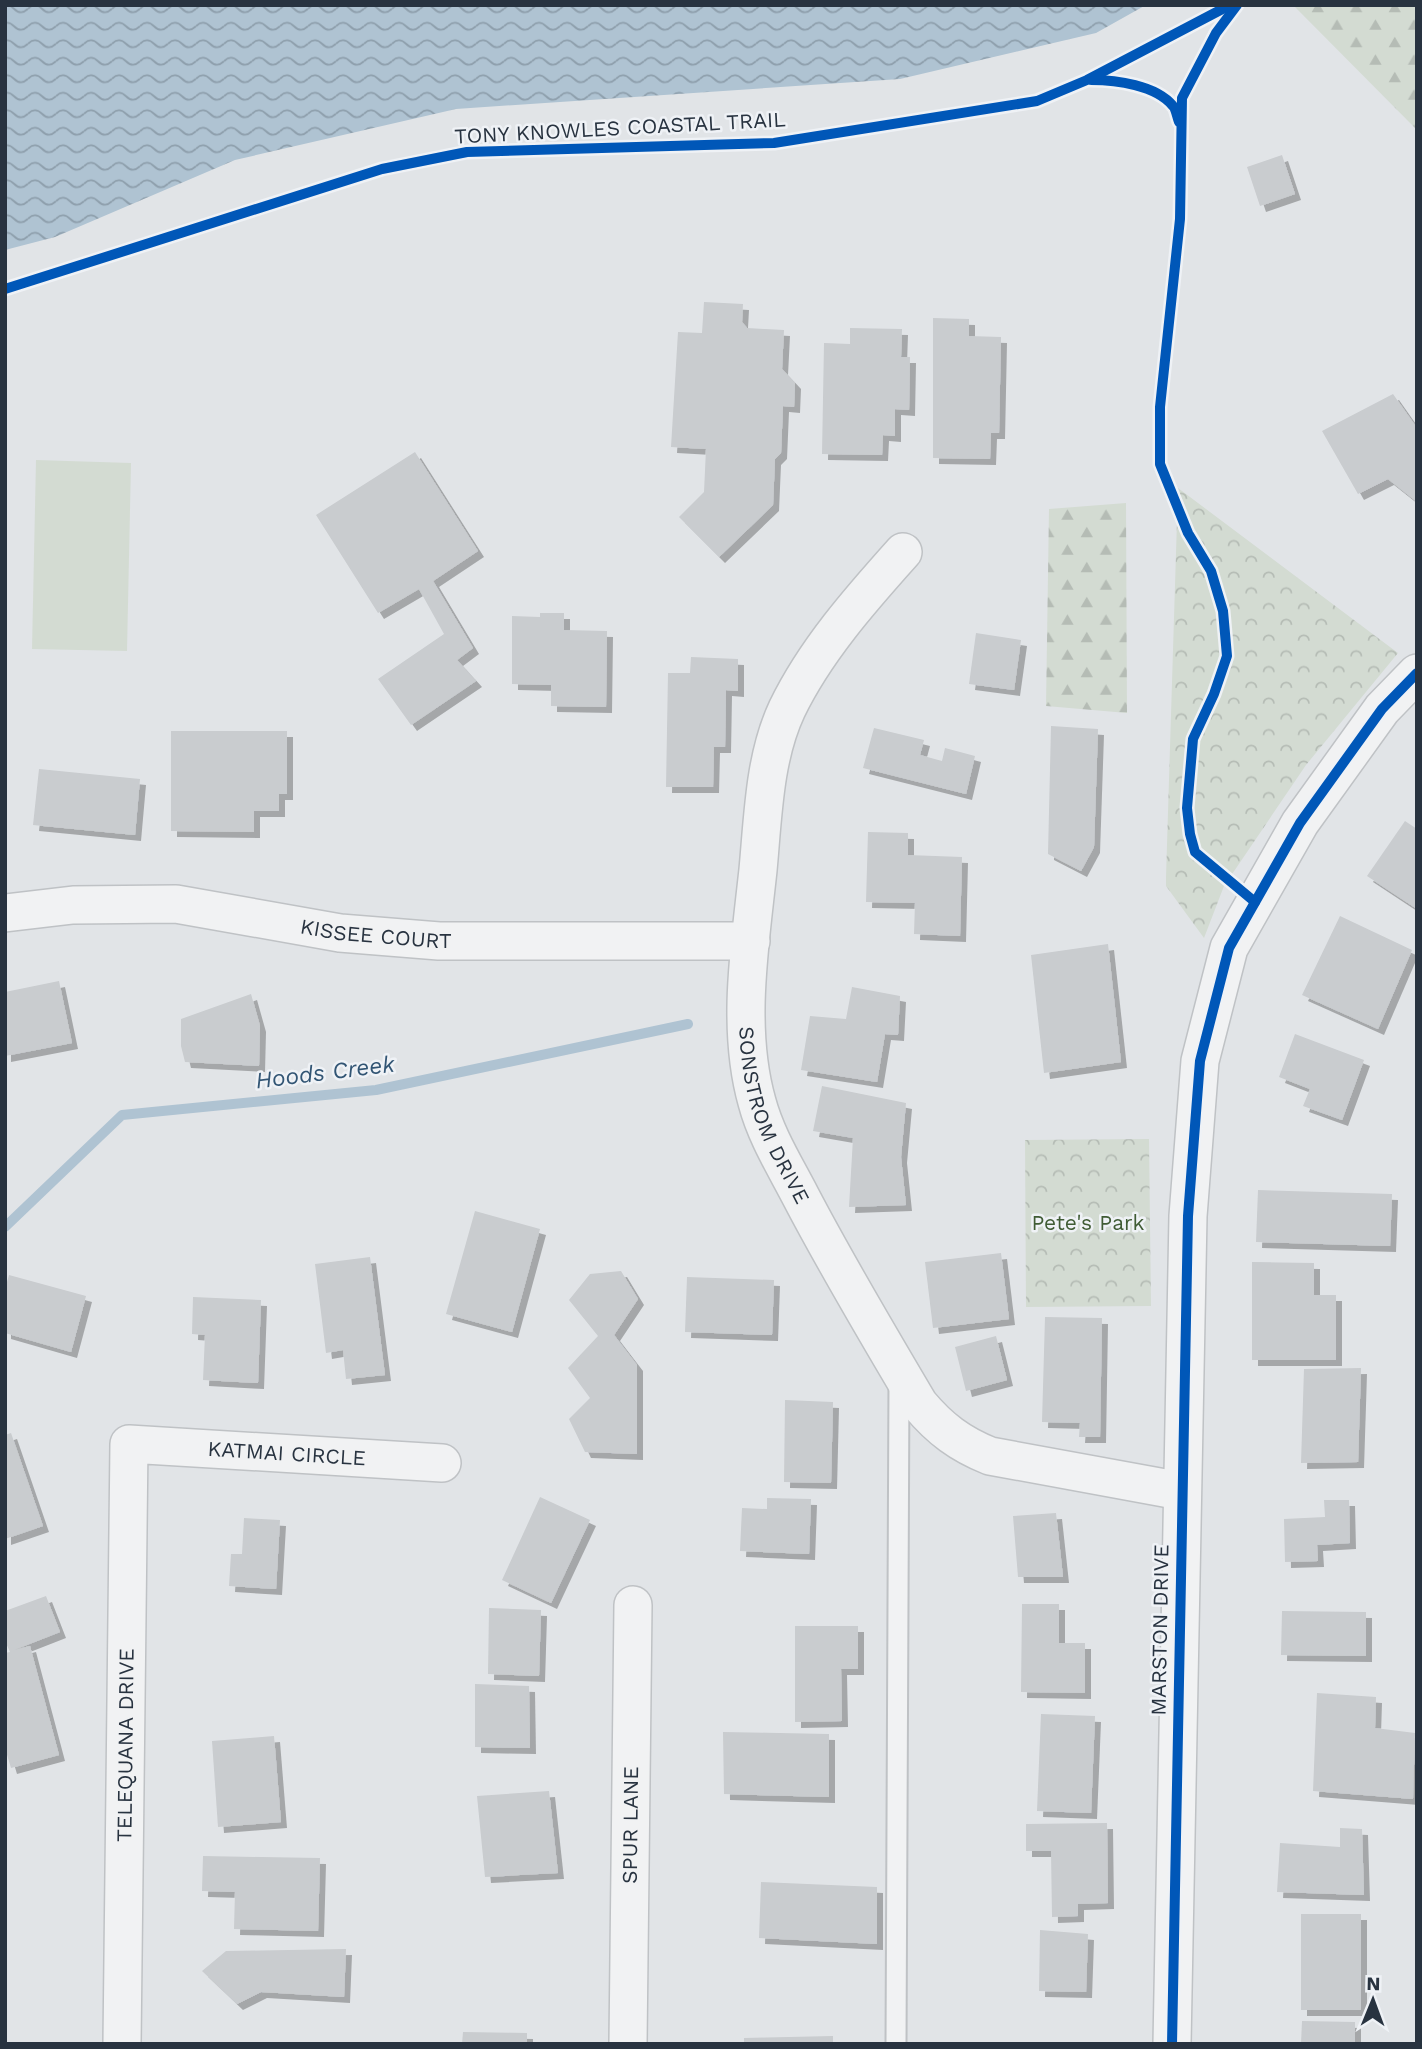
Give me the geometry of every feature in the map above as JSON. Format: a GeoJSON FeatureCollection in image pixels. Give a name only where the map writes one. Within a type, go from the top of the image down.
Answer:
{"type":"FeatureCollection","features":[{"type":"Feature","properties":{"kind":"street","name":"SONSTROM DRIVE"},"geometry":{"type":"LineString","coordinates":[[903,552],[871,588],[807,671],[786,712],[773,751],[764,799],[751,941],[747,1030],[757,1102],[770,1137],[823,1239],[919,1405],[937,1425],[960,1444],[990,1456],[1181,1491]]}},
{"type":"Feature","properties":{"kind":"street","name":"MARSTON DRIVE"},"geometry":{"type":"LineString","coordinates":[[1172,2044],[1188,1216],[1200,1060],[1228,948],[1300,823],[1381,709],[1417,673]]}},
{"type":"Feature","properties":{"kind":"street","name":"KISSEE COURT"},"geometry":{"type":"LineString","coordinates":[[5,913],[73,905],[176,904],[340,933],[439,942],[751,941]]}},
{"type":"Feature","properties":{"kind":"street","name":"KATMAI CIRCLE"},"geometry":{"type":"LineString","coordinates":[[129,1444],[443,1463]]}},
{"type":"Feature","properties":{"kind":"street","name":"TELEQUANA DRIVE"},"geometry":{"type":"LineString","coordinates":[[122,2044],[129,1444]]}},
{"type":"Feature","properties":{"kind":"street","name":"SPUR LANE"},"geometry":{"type":"LineString","coordinates":[[628,2044],[633,1605]]}},
{"type":"Feature","properties":{"kind":"lane"},"geometry":{"type":"LineString","coordinates":[[896,2044],[899,1371]]}},
{"type":"Feature","properties":{"kind":"green space"},"geometry":{"type":"Polygon","coordinates":[[[1293,5],[1417,5],[1417,130],[1293,5]]]}},
{"type":"Feature","properties":{"kind":"green space"},"geometry":{"type":"Polygon","coordinates":[[[36,460],[131,463],[127,651],[32,649],[36,460]]]}},
{"type":"Feature","properties":{"kind":"green space"},"geometry":{"type":"Polygon","coordinates":[[[1178,488],[1398,653],[1306,765],[1224,886],[1204,938],[1166,886],[1178,488]]]}},
{"type":"Feature","properties":{"kind":"green space"},"geometry":{"type":"Polygon","coordinates":[[[1126,503],[1127,713],[1046,706],[1049,509],[1126,503]]]}},
{"type":"Feature","properties":{"kind":"green space","name":"Pete's Park"},"geometry":{"type":"Polygon","coordinates":[[[1149,1139],[1151,1306],[1026,1307],[1025,1140],[1149,1139]]]}},
{"type":"Feature","properties":{"kind":"water"},"geometry":{"type":"Polygon","coordinates":[[[5,5],[1146,5],[1096,33],[900,79],[456,109],[235,160],[55,237],[5,250],[5,5]]]}},
{"type":"Feature","properties":{"kind":"building"},"geometry":{"type":"Polygon","coordinates":[[[1282,155],[1295,194],[1260,206],[1247,167],[1282,155]]]}},
{"type":"Feature","properties":{"kind":"building"},"geometry":{"type":"Polygon","coordinates":[[[704,302],[743,304],[742,322],[747,328],[784,330],[782,369],[795,383],[794,407],[783,406],[781,453],[775,459],[773,505],[719,557],[679,517],[704,492],[706,449],[671,447],[678,332],[702,333],[704,302]]]}},
{"type":"Feature","properties":{"kind":"building"},"geometry":{"type":"Polygon","coordinates":[[[933,318],[969,319],[969,336],[1001,337],[999,433],[991,433],[990,459],[933,458],[933,318]]]}},
{"type":"Feature","properties":{"kind":"building"},"geometry":{"type":"Polygon","coordinates":[[[850,328],[902,329],[901,357],[910,357],[909,410],[895,409],[895,436],[883,435],[882,455],[822,454],[824,343],[850,344],[850,328]]]}},
{"type":"Feature","properties":{"kind":"building"},"geometry":{"type":"Polygon","coordinates":[[[1393,394],[1417,428],[1417,502],[1388,479],[1358,494],[1322,431],[1393,394]]]}},
{"type":"Feature","properties":{"kind":"building"},"geometry":{"type":"Polygon","coordinates":[[[415,452],[478,551],[433,581],[473,648],[457,660],[476,681],[411,725],[378,679],[444,634],[419,589],[378,613],[316,515],[415,452]]]}},
{"type":"Feature","properties":{"kind":"building"},"geometry":{"type":"Polygon","coordinates":[[[540,613],[564,613],[564,630],[607,631],[606,707],[551,706],[551,685],[512,684],[512,616],[540,617],[540,613]]]}},
{"type":"Feature","properties":{"kind":"building"},"geometry":{"type":"Polygon","coordinates":[[[976,633],[1021,640],[1014,690],[969,684],[976,633]]]}},
{"type":"Feature","properties":{"kind":"building"},"geometry":{"type":"Polygon","coordinates":[[[691,657],[738,659],[738,691],[726,690],[725,747],[714,747],[713,787],[666,787],[668,673],[690,673],[691,657]]]}},
{"type":"Feature","properties":{"kind":"building"},"geometry":{"type":"Polygon","coordinates":[[[1051,726],[1098,729],[1094,847],[1081,871],[1048,854],[1051,726]]]}},
{"type":"Feature","properties":{"kind":"building"},"geometry":{"type":"Polygon","coordinates":[[[874,728],[924,740],[920,755],[942,761],[945,748],[975,756],[966,794],[863,768],[874,728]]]}},
{"type":"Feature","properties":{"kind":"building"},"geometry":{"type":"Polygon","coordinates":[[[171,731],[287,731],[287,794],[279,794],[279,811],[254,811],[254,832],[171,831],[171,731]]]}},
{"type":"Feature","properties":{"kind":"building"},"geometry":{"type":"Polygon","coordinates":[[[39,769],[140,779],[135,835],[33,825],[39,769]]]}},
{"type":"Feature","properties":{"kind":"building"},"geometry":{"type":"Polygon","coordinates":[[[1405,821],[1417,829],[1417,909],[1367,876],[1405,821]]]}},
{"type":"Feature","properties":{"kind":"building"},"geometry":{"type":"Polygon","coordinates":[[[868,832],[908,833],[908,855],[962,857],[960,936],[914,934],[915,903],[866,902],[868,832]]]}},
{"type":"Feature","properties":{"kind":"building"},"geometry":{"type":"Polygon","coordinates":[[[1340,916],[1412,950],[1378,1029],[1302,995],[1340,916]]]}},
{"type":"Feature","properties":{"kind":"building"},"geometry":{"type":"Polygon","coordinates":[[[1108,944],[1121,1062],[1044,1073],[1031,955],[1108,944]]]}},
{"type":"Feature","properties":{"kind":"building"},"geometry":{"type":"Polygon","coordinates":[[[59,981],[72,1043],[5,1056],[5,992],[59,981]]]}},
{"type":"Feature","properties":{"kind":"building"},"geometry":{"type":"Polygon","coordinates":[[[852,987],[900,996],[898,1035],[885,1034],[877,1082],[801,1070],[810,1016],[846,1019],[852,987]]]}},
{"type":"Feature","properties":{"kind":"building"},"geometry":{"type":"Polygon","coordinates":[[[251,994],[260,1026],[259,1066],[185,1062],[181,1046],[181,1019],[251,994]]]}},
{"type":"Feature","properties":{"kind":"building"},"geometry":{"type":"Polygon","coordinates":[[[1295,1034],[1364,1060],[1342,1120],[1303,1106],[1310,1089],[1279,1077],[1295,1034]]]}},
{"type":"Feature","properties":{"kind":"building"},"geometry":{"type":"Polygon","coordinates":[[[822,1086],[906,1103],[901,1157],[906,1205],[849,1207],[853,1138],[813,1131],[822,1086]]]}},
{"type":"Feature","properties":{"kind":"building"},"geometry":{"type":"Polygon","coordinates":[[[1258,1190],[1392,1194],[1390,1246],[1256,1242],[1258,1190]]]}},
{"type":"Feature","properties":{"kind":"building"},"geometry":{"type":"Polygon","coordinates":[[[475,1211],[540,1229],[512,1332],[446,1314],[475,1211]]]}},
{"type":"Feature","properties":{"kind":"building"},"geometry":{"type":"Polygon","coordinates":[[[1001,1253],[1009,1319],[933,1328],[925,1262],[1001,1253]]]}},
{"type":"Feature","properties":{"kind":"building"},"geometry":{"type":"Polygon","coordinates":[[[370,1257],[385,1375],[346,1379],[343,1350],[326,1353],[315,1264],[370,1257]]]}},
{"type":"Feature","properties":{"kind":"building"},"geometry":{"type":"Polygon","coordinates":[[[1252,1262],[1314,1263],[1314,1295],[1336,1295],[1336,1360],[1252,1360],[1252,1262]]]}},
{"type":"Feature","properties":{"kind":"building"},"geometry":{"type":"Polygon","coordinates":[[[621,1271],[638,1299],[614,1335],[637,1365],[637,1454],[585,1452],[569,1419],[590,1398],[568,1368],[598,1336],[569,1300],[590,1274],[621,1271]]]}},
{"type":"Feature","properties":{"kind":"building"},"geometry":{"type":"Polygon","coordinates":[[[9,1275],[86,1296],[71,1352],[5,1333],[5,1289],[9,1275]]]}},
{"type":"Feature","properties":{"kind":"building"},"geometry":{"type":"Polygon","coordinates":[[[687,1277],[774,1280],[772,1335],[685,1332],[687,1277]]]}},
{"type":"Feature","properties":{"kind":"building"},"geometry":{"type":"Polygon","coordinates":[[[193,1297],[261,1300],[258,1383],[203,1380],[205,1335],[192,1334],[193,1297]]]}},
{"type":"Feature","properties":{"kind":"building"},"geometry":{"type":"Polygon","coordinates":[[[1045,1317],[1102,1318],[1100,1437],[1079,1437],[1080,1423],[1042,1422],[1045,1317]]]}},
{"type":"Feature","properties":{"kind":"building"},"geometry":{"type":"Polygon","coordinates":[[[996,1336],[1007,1380],[966,1391],[955,1347],[996,1336]]]}},
{"type":"Feature","properties":{"kind":"building"},"geometry":{"type":"Polygon","coordinates":[[[1361,1368],[1358,1462],[1301,1463],[1304,1369],[1361,1368]]]}},
{"type":"Feature","properties":{"kind":"building"},"geometry":{"type":"Polygon","coordinates":[[[785,1400],[833,1402],[831,1483],[784,1482],[785,1400]]]}},
{"type":"Feature","properties":{"kind":"building"},"geometry":{"type":"Polygon","coordinates":[[[11,1433],[43,1526],[5,1539],[5,1435],[11,1433]]]}},
{"type":"Feature","properties":{"kind":"building"},"geometry":{"type":"Polygon","coordinates":[[[540,1497],[590,1520],[551,1603],[502,1580],[540,1497]]]}},
{"type":"Feature","properties":{"kind":"building"},"geometry":{"type":"Polygon","coordinates":[[[767,1498],[811,1499],[809,1554],[740,1551],[742,1508],[767,1509],[767,1498]]]}},
{"type":"Feature","properties":{"kind":"building"},"geometry":{"type":"Polygon","coordinates":[[[1324,1500],[1349,1500],[1350,1543],[1317,1545],[1318,1561],[1285,1562],[1284,1519],[1325,1517],[1324,1500]]]}},
{"type":"Feature","properties":{"kind":"building"},"geometry":{"type":"Polygon","coordinates":[[[1056,1513],[1063,1577],[1018,1577],[1013,1516],[1056,1513]]]}},
{"type":"Feature","properties":{"kind":"building"},"geometry":{"type":"Polygon","coordinates":[[[244,1518],[280,1520],[276,1589],[229,1586],[231,1554],[242,1554],[244,1518]]]}},
{"type":"Feature","properties":{"kind":"building"},"geometry":{"type":"Polygon","coordinates":[[[46,1596],[60,1632],[14,1650],[30,1646],[59,1755],[11,1768],[5,1748],[5,1653],[10,1652],[5,1641],[5,1611],[46,1596]]]}},
{"type":"Feature","properties":{"kind":"building"},"geometry":{"type":"Polygon","coordinates":[[[1022,1604],[1059,1604],[1059,1643],[1085,1643],[1085,1693],[1021,1692],[1022,1604]]]}},
{"type":"Feature","properties":{"kind":"building"},"geometry":{"type":"Polygon","coordinates":[[[489,1608],[541,1610],[539,1676],[488,1674],[489,1608]]]}},
{"type":"Feature","properties":{"kind":"building"},"geometry":{"type":"Polygon","coordinates":[[[1282,1611],[1366,1612],[1366,1656],[1281,1655],[1282,1611]]]}},
{"type":"Feature","properties":{"kind":"building"},"geometry":{"type":"Polygon","coordinates":[[[795,1626],[858,1626],[858,1669],[841,1669],[842,1721],[795,1722],[795,1626]]]}},
{"type":"Feature","properties":{"kind":"building"},"geometry":{"type":"Polygon","coordinates":[[[475,1684],[529,1686],[530,1748],[475,1747],[475,1684]]]}},
{"type":"Feature","properties":{"kind":"building"},"geometry":{"type":"Polygon","coordinates":[[[1317,1693],[1376,1697],[1375,1728],[1415,1733],[1413,1799],[1313,1791],[1317,1693]]]}},
{"type":"Feature","properties":{"kind":"building"},"geometry":{"type":"Polygon","coordinates":[[[1041,1714],[1095,1716],[1091,1813],[1037,1811],[1041,1714]]]}},
{"type":"Feature","properties":{"kind":"building"},"geometry":{"type":"Polygon","coordinates":[[[723,1732],[829,1734],[829,1797],[724,1794],[723,1732]]]}},
{"type":"Feature","properties":{"kind":"building"},"geometry":{"type":"Polygon","coordinates":[[[274,1736],[281,1822],[218,1827],[212,1741],[274,1736]]]}},
{"type":"Feature","properties":{"kind":"building"},"geometry":{"type":"Polygon","coordinates":[[[549,1791],[558,1873],[485,1877],[477,1796],[549,1791]]]}},
{"type":"Feature","properties":{"kind":"building"},"geometry":{"type":"Polygon","coordinates":[[[1107,1823],[1108,1903],[1078,1904],[1078,1916],[1052,1917],[1051,1851],[1026,1851],[1026,1824],[1107,1823]]]}},
{"type":"Feature","properties":{"kind":"building"},"geometry":{"type":"Polygon","coordinates":[[[1340,1828],[1362,1829],[1364,1895],[1277,1892],[1280,1843],[1340,1847],[1340,1828]]]}},
{"type":"Feature","properties":{"kind":"building"},"geometry":{"type":"Polygon","coordinates":[[[203,1856],[320,1858],[318,1931],[234,1929],[235,1892],[202,1891],[203,1856]]]}},
{"type":"Feature","properties":{"kind":"building"},"geometry":{"type":"Polygon","coordinates":[[[761,1882],[877,1887],[877,1944],[759,1938],[761,1882]]]}},
{"type":"Feature","properties":{"kind":"building"},"geometry":{"type":"Polygon","coordinates":[[[1301,1914],[1361,1914],[1361,2010],[1301,2010],[1301,1914]]]}},
{"type":"Feature","properties":{"kind":"building"},"geometry":{"type":"Polygon","coordinates":[[[1040,1930],[1088,1934],[1086,1992],[1039,1991],[1040,1930]]]}},
{"type":"Feature","properties":{"kind":"building"},"geometry":{"type":"Polygon","coordinates":[[[346,1949],[344,1997],[261,1992],[237,2004],[202,1971],[226,1951],[346,1949]]]}},
{"type":"Feature","properties":{"kind":"building"},"geometry":{"type":"Polygon","coordinates":[[[1302,2021],[1355,2022],[1355,2044],[1301,2044],[1302,2021]]]}},
{"type":"Feature","properties":{"kind":"building"},"geometry":{"type":"Polygon","coordinates":[[[463,2032],[527,2033],[527,2044],[462,2044],[463,2032]]]}},
{"type":"Feature","properties":{"kind":"building"},"geometry":{"type":"Polygon","coordinates":[[[833,2036],[833,2044],[744,2044],[744,2038],[833,2036]]]}},
{"type":"Feature","properties":{"kind":"waterway","name":"Hoods Creek"},"geometry":{"type":"LineString","coordinates":[[5,1227],[122,1115],[376,1090],[688,1024]]}},
{"type":"Feature","properties":{"kind":"cycle path","name":"TONY KNOWLES COASTAL TRAIL"},"geometry":{"type":"LineString","coordinates":[[5,289],[382,169],[467,152],[774,143],[1037,101],[1087,80],[1230,5]]}},
{"type":"Feature","properties":{"kind":"cycle path"},"geometry":{"type":"LineString","coordinates":[[1237,5],[1216,33],[1182,98],[1180,219],[1160,407],[1160,464],[1188,533],[1211,571],[1223,611],[1227,656],[1214,694],[1193,739],[1187,808],[1190,834],[1195,852],[1255,902]]}},
{"type":"Feature","properties":{"kind":"cycle path"},"geometry":{"type":"LineString","coordinates":[[1091,80],[1123,83],[1157,93],[1173,106],[1179,122]]}},
{"type":"Feature","properties":{"kind":"cycle path"},"geometry":{"type":"LineString","coordinates":[[1172,2044],[1188,1216],[1200,1061],[1229,948],[1300,823],[1382,709],[1417,673]]}}]}
